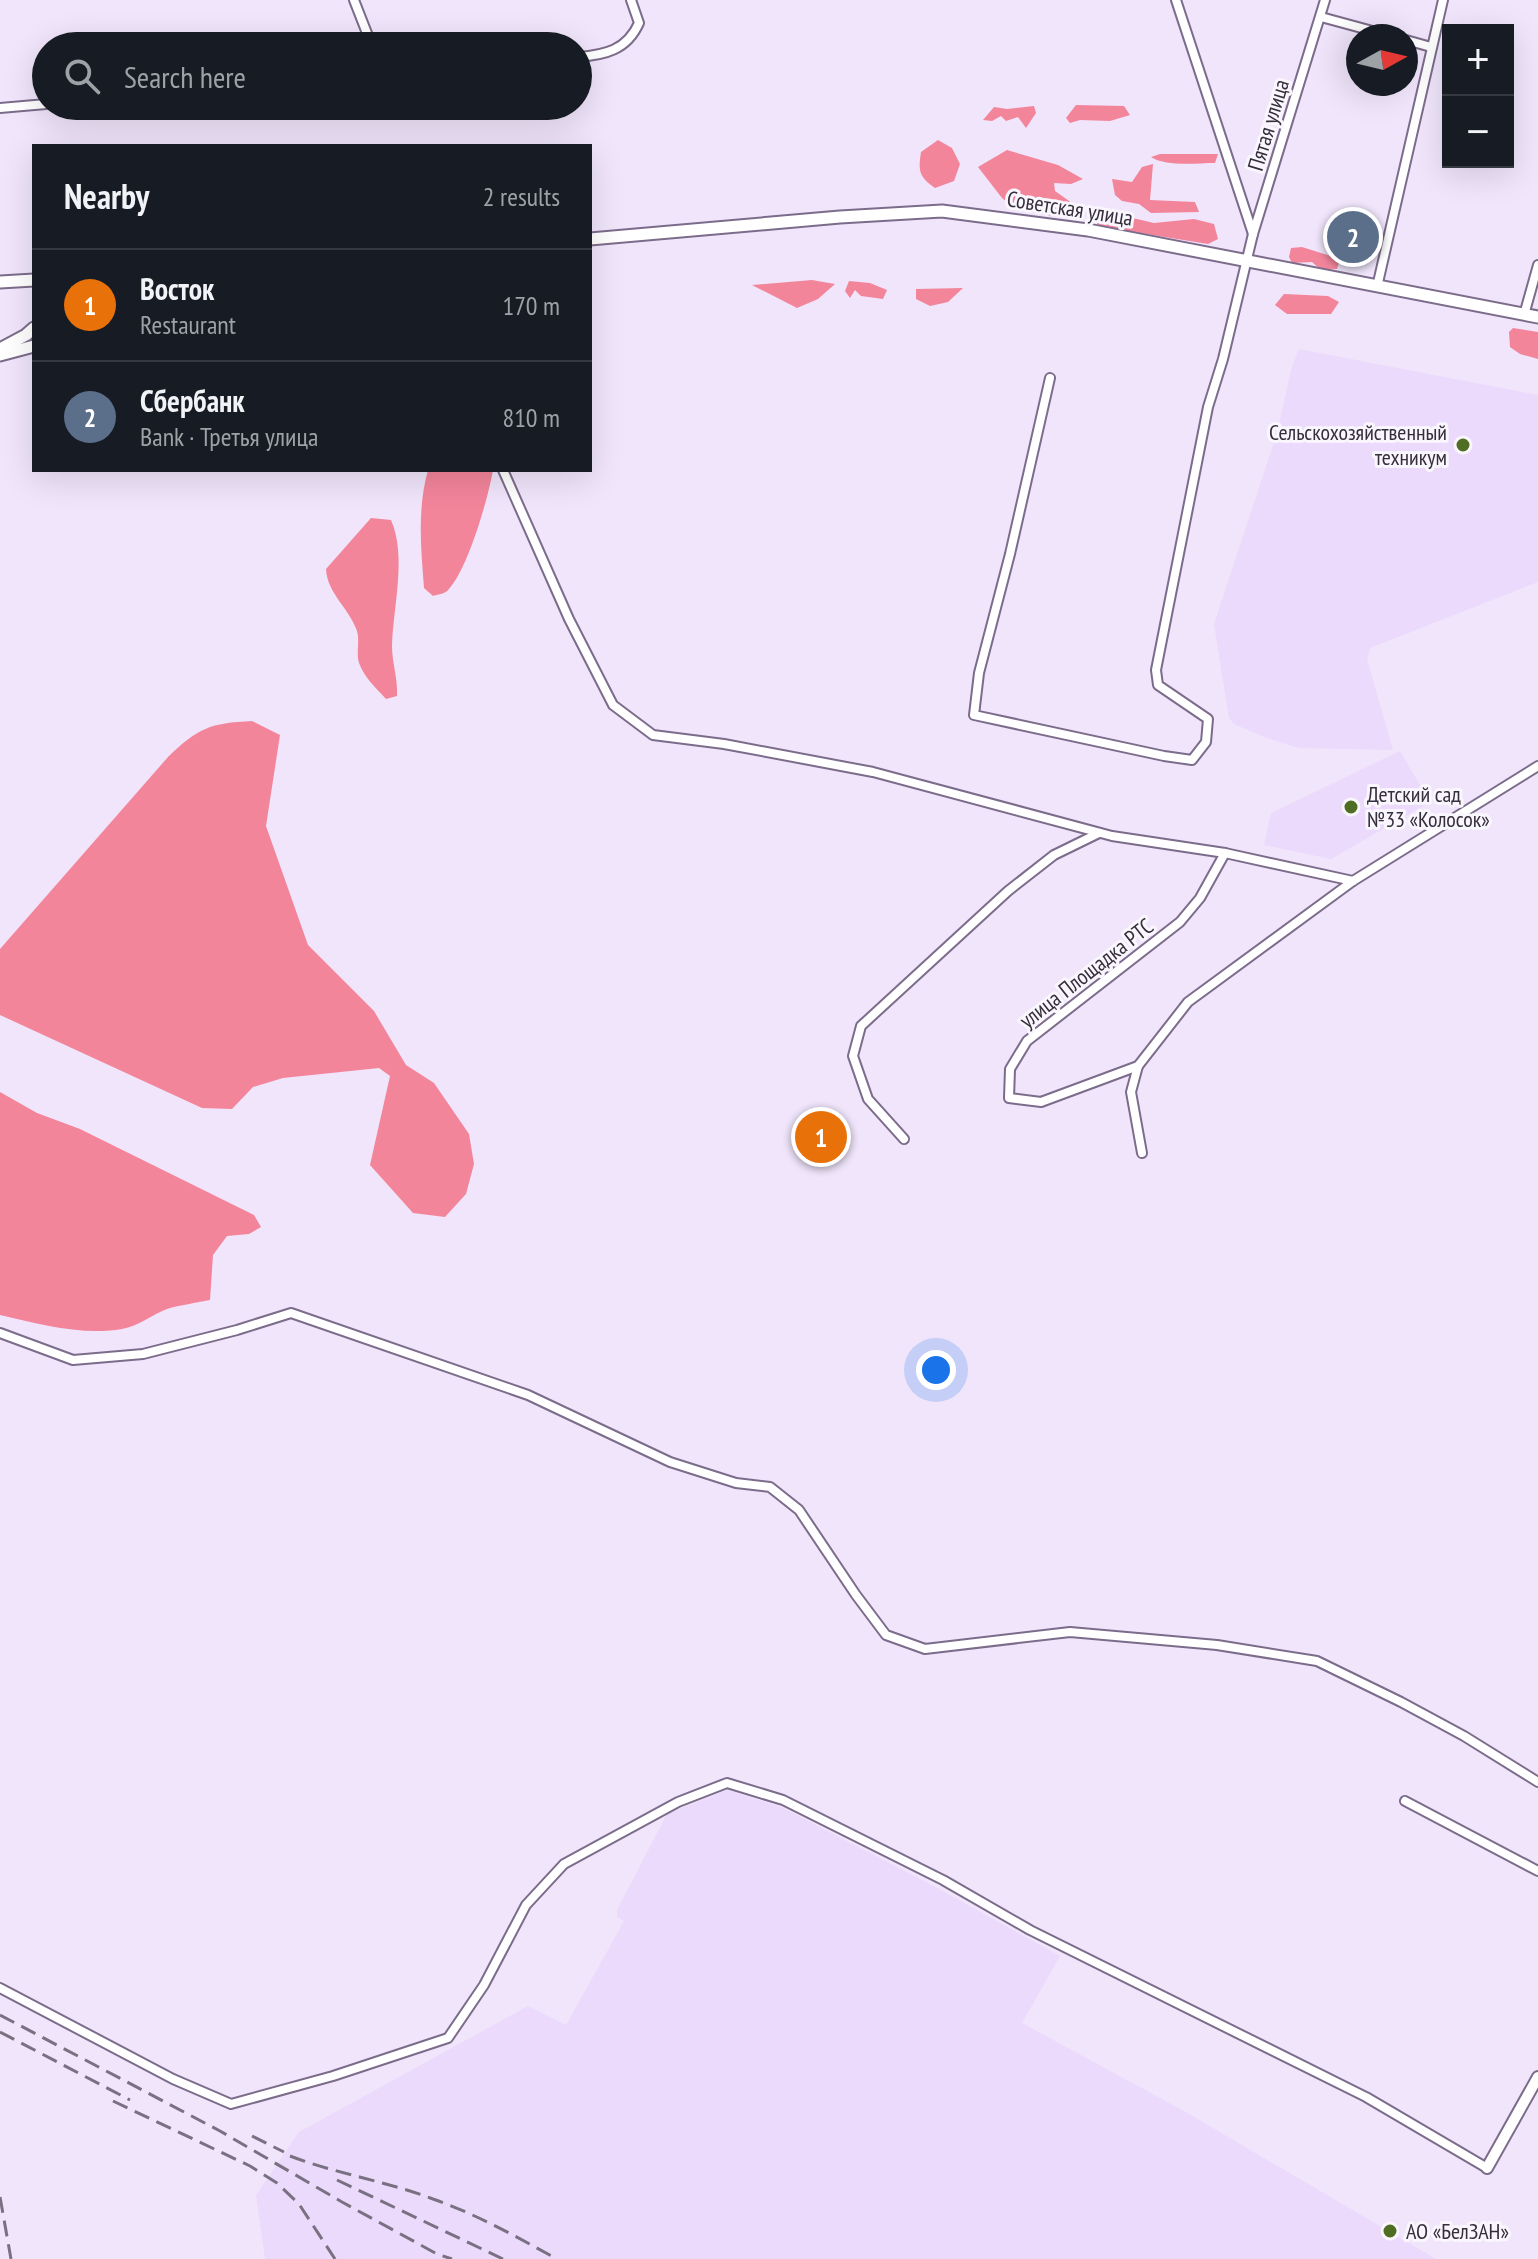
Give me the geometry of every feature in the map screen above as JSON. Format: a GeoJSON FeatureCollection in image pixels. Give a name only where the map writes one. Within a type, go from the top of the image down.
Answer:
{"type":"FeatureCollection","features":[{"type":"Feature","properties":{"kind":"main road","name":"Советская улица"},"geometry":{"type":"LineString","coordinates":[[592,239],[942,211],[1088,230],[1538,317]]}},
{"type":"Feature","properties":{"kind":"main road"},"geometry":{"type":"LineString","coordinates":[[0,282],[32,280]]}},
{"type":"Feature","properties":{"kind":"main road"},"geometry":{"type":"LineString","coordinates":[[17,281],[32,287]]}},
{"type":"Feature","properties":{"kind":"main road"},"geometry":{"type":"LineString","coordinates":[[0,349],[32,330]]}},
{"type":"Feature","properties":{"kind":"main road"},"geometry":{"type":"LineString","coordinates":[[0,355],[32,347]]}},
{"type":"Feature","properties":{"kind":"street"},"geometry":{"type":"LineString","coordinates":[[354,0],[367,32]]}},
{"type":"Feature","properties":{"kind":"street"},"geometry":{"type":"LineString","coordinates":[[592,54],[619,49],[633,36],[639,23],[631,0]]}},
{"type":"Feature","properties":{"kind":"street"},"geometry":{"type":"LineString","coordinates":[[1176,0],[1253,234]]}},
{"type":"Feature","properties":{"kind":"street","name":"Пятая улица"},"geometry":{"type":"LineString","coordinates":[[1050,378],[979,673],[974,715],[1192,760],[1206,742],[1208,719],[1158,685],[1156,670],[1208,407],[1223,359],[1253,234],[1325,0]]}},
{"type":"Feature","properties":{"kind":"street"},"geometry":{"type":"LineString","coordinates":[[1377,287],[1443,0]]}},
{"type":"Feature","properties":{"kind":"street"},"geometry":{"type":"LineString","coordinates":[[1321,17],[1347,24]]}},
{"type":"Feature","properties":{"kind":"street"},"geometry":{"type":"LineString","coordinates":[[1418,43],[1431,47]]}},
{"type":"Feature","properties":{"kind":"street"},"geometry":{"type":"LineString","coordinates":[[0,108],[32,105]]}},
{"type":"Feature","properties":{"kind":"street"},"geometry":{"type":"LineString","coordinates":[[1524,315],[1538,265]]}},
{"type":"Feature","properties":{"kind":"street"},"geometry":{"type":"LineString","coordinates":[[504,472],[569,619],[613,705],[653,735],[724,744],[873,772],[1100,833],[1225,853],[1353,881],[1538,766]]}},
{"type":"Feature","properties":{"kind":"street"},"geometry":{"type":"LineString","coordinates":[[904,1139],[868,1099],[853,1056],[861,1026],[1008,891],[1054,855],[1100,833]]}},
{"type":"Feature","properties":{"kind":"street","name":"улица Площадка РТС"},"geometry":{"type":"LineString","coordinates":[[1225,853],[1200,898],[1180,922],[1027,1041],[1010,1069],[1009,1098],[1041,1102],[1094,1085],[1138,1066],[1188,1002],[1353,881]]}},
{"type":"Feature","properties":{"kind":"street"},"geometry":{"type":"LineString","coordinates":[[1138,1066],[1131,1092],[1142,1153]]}},
{"type":"Feature","properties":{"kind":"street"},"geometry":{"type":"LineString","coordinates":[[0,1333],[73,1360],[143,1354],[291,1313],[528,1395],[670,1462],[736,1483],[770,1487],[799,1510],[886,1635],[925,1649],[1070,1632],[1217,1645],[1317,1661],[1414,1708],[1538,1782]]}},
{"type":"Feature","properties":{"kind":"street"},"geometry":{"type":"LineString","coordinates":[[0,1988],[173,2079],[231,2104],[333,2076],[448,2038],[484,1985],[526,1905],[564,1864],[678,1802],[727,1783],[783,1800],[943,1880],[1044,1937],[1366,2097],[1487,2168],[1538,2077]]}},
{"type":"Feature","properties":{"kind":"street"},"geometry":{"type":"LineString","coordinates":[[1405,1801],[1538,1871]]}},
{"type":"Feature","properties":{"kind":"shaded area"},"geometry":{"type":"Polygon","coordinates":[[[1076,105],[1124,106],[1130,115],[1110,121],[1080,120],[1070,123],[1066,118],[1076,105]]]}},
{"type":"Feature","properties":{"kind":"shaded area"},"geometry":{"type":"Polygon","coordinates":[[[1034,106],[1036,113],[1026,128],[1018,117],[1006,121],[1001,116],[992,121],[983,120],[994,107],[1034,106]]]}},
{"type":"Feature","properties":{"kind":"shaded area"},"geometry":{"type":"Polygon","coordinates":[[[938,140],[952,148],[960,164],[954,181],[935,188],[923,177],[920,164],[921,152],[938,140]]]}},
{"type":"Feature","properties":{"kind":"shaded area"},"geometry":{"type":"Polygon","coordinates":[[[1007,150],[1058,165],[1083,179],[1071,184],[1054,183],[1055,191],[1072,203],[1057,217],[1014,208],[1002,198],[978,167],[1007,150]]]}},
{"type":"Feature","properties":{"kind":"shaded area"},"geometry":{"type":"Polygon","coordinates":[[[1160,154],[1218,154],[1215,163],[1182,164],[1151,157],[1160,154]]]}},
{"type":"Feature","properties":{"kind":"shaded area"},"geometry":{"type":"Polygon","coordinates":[[[1153,164],[1150,200],[1195,202],[1199,212],[1151,213],[1139,204],[1122,201],[1115,195],[1112,179],[1132,182],[1142,167],[1153,164]]]}},
{"type":"Feature","properties":{"kind":"shaded area"},"geometry":{"type":"Polygon","coordinates":[[[1103,211],[1154,223],[1194,219],[1214,224],[1218,239],[1208,244],[1103,227],[1097,224],[1103,211]]]}},
{"type":"Feature","properties":{"kind":"shaded area"},"geometry":{"type":"Polygon","coordinates":[[[1302,247],[1340,259],[1337,269],[1321,270],[1312,262],[1292,263],[1289,257],[1291,248],[1302,247]]]}},
{"type":"Feature","properties":{"kind":"shaded area"},"geometry":{"type":"Polygon","coordinates":[[[812,280],[835,284],[818,299],[797,308],[752,285],[812,280]]]}},
{"type":"Feature","properties":{"kind":"shaded area"},"geometry":{"type":"Polygon","coordinates":[[[849,281],[870,283],[887,290],[883,299],[861,296],[855,290],[850,298],[845,291],[849,281]]]}},
{"type":"Feature","properties":{"kind":"shaded area"},"geometry":{"type":"Polygon","coordinates":[[[963,288],[948,302],[930,306],[916,299],[916,289],[963,288]]]}},
{"type":"Feature","properties":{"kind":"shaded area"},"geometry":{"type":"Polygon","coordinates":[[[1284,294],[1328,296],[1339,302],[1331,314],[1287,314],[1275,305],[1284,294]]]}},
{"type":"Feature","properties":{"kind":"shaded area"},"geometry":{"type":"Polygon","coordinates":[[[1513,328],[1538,332],[1538,359],[1520,354],[1510,347],[1509,332],[1513,328]]]}},
{"type":"Feature","properties":{"kind":"shaded area"},"geometry":{"type":"Polygon","coordinates":[[[1299,349],[1538,395],[1538,582],[1370,648],[1367,659],[1393,750],[1299,748],[1264,737],[1234,724],[1229,718],[1214,624],[1277,433],[1292,366],[1299,349]]]}},
{"type":"Feature","properties":{"kind":"shaded area"},"geometry":{"type":"Polygon","coordinates":[[[428,472],[493,472],[482,515],[463,566],[447,591],[433,596],[424,588],[421,514],[428,472]]]}},
{"type":"Feature","properties":{"kind":"shaded area"},"geometry":{"type":"Polygon","coordinates":[[[371,518],[391,520],[398,550],[392,646],[397,696],[386,699],[361,668],[357,631],[330,586],[326,569],[371,518]]]}},
{"type":"Feature","properties":{"kind":"shaded area"},"geometry":{"type":"Polygon","coordinates":[[[252,721],[280,735],[266,826],[308,945],[374,1011],[406,1065],[434,1083],[469,1134],[474,1164],[466,1194],[445,1217],[413,1213],[370,1165],[390,1076],[379,1068],[283,1078],[253,1087],[232,1109],[202,1108],[0,1015],[0,949],[178,747],[206,729],[225,723],[252,721]]]}},
{"type":"Feature","properties":{"kind":"shaded area","name":"Детский сад №33 «Колосок»"},"geometry":{"type":"Polygon","coordinates":[[[1400,751],[1430,802],[1331,859],[1264,845],[1271,813],[1400,751]]]}},
{"type":"Feature","properties":{"kind":"shaded area"},"geometry":{"type":"Polygon","coordinates":[[[0,1092],[37,1113],[80,1129],[254,1215],[261,1227],[249,1234],[227,1236],[213,1255],[210,1300],[167,1309],[134,1325],[107,1331],[61,1328],[0,1315],[0,1092]]]}},
{"type":"Feature","properties":{"kind":"shaded area","name":"АО «БелЗАН»"},"geometry":{"type":"Polygon","coordinates":[[[727,1790],[781,1807],[1060,1956],[1022,2023],[1184,2111],[1436,2259],[265,2259],[256,2195],[299,2132],[528,2006],[566,2025],[624,1921],[617,1917],[617,1910],[667,1814],[727,1790]]]}},
{"type":"Feature","properties":{"kind":"railway"},"geometry":{"type":"LineString","coordinates":[[0,2015],[220,2131],[437,2254],[452,2259]]}},
{"type":"Feature","properties":{"kind":"railway"},"geometry":{"type":"LineString","coordinates":[[0,2032],[130,2100]]}},
{"type":"Feature","properties":{"kind":"railway"},"geometry":{"type":"LineString","coordinates":[[113,2101],[250,2166],[277,2183],[299,2204],[335,2259]]}},
{"type":"Feature","properties":{"kind":"railway"},"geometry":{"type":"LineString","coordinates":[[252,2136],[284,2152]]}},
{"type":"Feature","properties":{"kind":"railway"},"geometry":{"type":"LineString","coordinates":[[290,2156],[449,2205],[557,2259]]}},
{"type":"Feature","properties":{"kind":"railway"},"geometry":{"type":"LineString","coordinates":[[337,2180],[503,2259]]}},
{"type":"Feature","properties":{"kind":"railway"},"geometry":{"type":"LineString","coordinates":[[0,2197],[11,2259]]}},
{"type":"Feature","properties":{"kind":"place","name":"Сбербанк"},"geometry":{"type":"Point","coordinates":[1353,237]}},
{"type":"Feature","properties":{"kind":"place","name":"Сельскохозяйственный техникум"},"geometry":{"type":"Point","coordinates":[1463,445]}},
{"type":"Feature","properties":{"kind":"place","name":"Детский сад №33 «Колосок»"},"geometry":{"type":"Point","coordinates":[1351,807]}},
{"type":"Feature","properties":{"kind":"place","name":"Восток"},"geometry":{"type":"Point","coordinates":[821,1137]}},
{"type":"Feature","properties":{"kind":"place","name":"АО «БелЗАН»"},"geometry":{"type":"Point","coordinates":[1390,2231]}}]}
